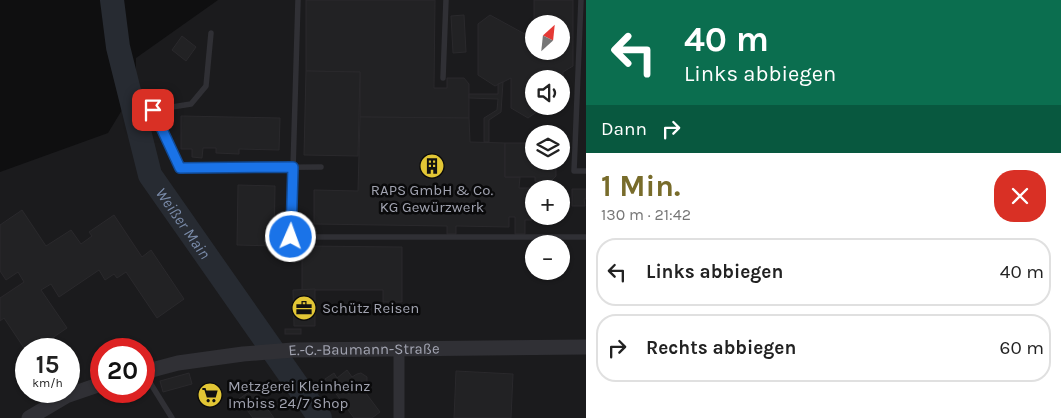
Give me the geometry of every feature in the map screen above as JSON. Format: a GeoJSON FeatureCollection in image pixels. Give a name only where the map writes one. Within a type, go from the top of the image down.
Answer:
{"type":"FeatureCollection","features":[{"type":"Feature","properties":{"kind":"street","name":"E.-C.-Baumann-Straße"},"geometry":{"type":"LineString","coordinates":[[155,369],[178,363],[243,354],[293,350],[586,347]]}},
{"type":"Feature","properties":{"kind":"street"},"geometry":{"type":"LineString","coordinates":[[398,350],[399,418]]}},
{"type":"Feature","properties":{"kind":"street"},"geometry":{"type":"LineString","coordinates":[[29,418],[66,396],[90,388]]}},
{"type":"Feature","properties":{"kind":"lane"},"geometry":{"type":"LineString","coordinates":[[298,0],[291,237],[586,237]]}},
{"type":"Feature","properties":{"kind":"lane"},"geometry":{"type":"LineString","coordinates":[[443,78],[446,0]]}},
{"type":"Feature","properties":{"kind":"lane"},"geometry":{"type":"LineString","coordinates":[[581,0],[574,171],[586,171]]}},
{"type":"Feature","properties":{"kind":"lane"},"geometry":{"type":"LineString","coordinates":[[211,33],[206,86],[191,104],[153,110],[180,168],[321,167]]}},
{"type":"Feature","properties":{"kind":"lane"},"geometry":{"type":"LineString","coordinates":[[155,390],[172,418]]}},
{"type":"Feature","properties":{"kind":"shaded area"},"geometry":{"type":"Polygon","coordinates":[[[218,0],[586,0],[586,418],[0,418],[0,172],[108,133],[136,87],[136,58],[218,0]]]}},
{"type":"Feature","properties":{"kind":"building"},"geometry":{"type":"Polygon","coordinates":[[[306,0],[435,0],[434,88],[447,88],[447,78],[464,78],[469,84],[469,118],[360,117],[360,72],[306,71],[306,0]]]}},
{"type":"Feature","properties":{"kind":"building"},"geometry":{"type":"Polygon","coordinates":[[[534,0],[573,0],[573,66],[566,70],[525,70],[525,115],[532,115],[528,118],[511,108],[511,78],[495,86],[478,75],[478,24],[490,15],[525,34],[525,60],[570,60],[570,15],[534,15],[534,0]]]}},
{"type":"Feature","properties":{"kind":"building"},"geometry":{"type":"Polygon","coordinates":[[[464,15],[466,52],[453,53],[451,16],[464,15]]]}},
{"type":"Feature","properties":{"kind":"building"},"geometry":{"type":"Polygon","coordinates":[[[182,36],[196,47],[186,61],[172,50],[182,36]]]}},
{"type":"Feature","properties":{"kind":"building"},"geometry":{"type":"Polygon","coordinates":[[[306,71],[360,72],[358,156],[304,155],[306,71]]]}},
{"type":"Feature","properties":{"kind":"building"},"geometry":{"type":"Polygon","coordinates":[[[503,82],[501,112],[489,120],[489,142],[484,142],[484,118],[497,110],[498,99],[469,98],[469,94],[498,94],[498,84],[503,82]]]}},
{"type":"Feature","properties":{"kind":"building"},"geometry":{"type":"Polygon","coordinates":[[[181,116],[280,118],[279,150],[239,149],[239,154],[216,153],[216,148],[203,148],[202,158],[192,157],[192,149],[181,149],[181,116]]]}},
{"type":"Feature","properties":{"kind":"building","name":"RAPS GmbH & Co. KG Gewürzwerk"},"geometry":{"type":"Polygon","coordinates":[[[360,117],[469,118],[470,142],[505,143],[505,177],[520,177],[519,188],[525,188],[525,234],[515,234],[515,217],[509,217],[509,227],[456,226],[456,234],[447,234],[447,226],[314,224],[314,190],[358,191],[360,117]]]}},
{"type":"Feature","properties":{"kind":"building"},"geometry":{"type":"Polygon","coordinates":[[[505,143],[525,143],[525,170],[556,170],[556,176],[552,180],[535,180],[535,177],[505,177],[505,143]]]}},
{"type":"Feature","properties":{"kind":"building"},"geometry":{"type":"Polygon","coordinates":[[[238,185],[275,186],[274,246],[237,245],[238,185]]]}},
{"type":"Feature","properties":{"kind":"building"},"geometry":{"type":"Polygon","coordinates":[[[572,189],[586,189],[585,206],[572,206],[572,189]]]}},
{"type":"Feature","properties":{"kind":"building"},"geometry":{"type":"Polygon","coordinates":[[[22,210],[46,246],[71,230],[81,244],[92,236],[89,232],[114,215],[142,257],[151,250],[184,299],[157,318],[126,272],[117,278],[114,274],[105,280],[99,270],[59,297],[51,284],[41,290],[67,328],[52,338],[17,338],[4,318],[0,321],[0,298],[24,282],[18,272],[6,280],[0,271],[0,225],[22,210]]]}},
{"type":"Feature","properties":{"kind":"building"},"geometry":{"type":"Polygon","coordinates":[[[302,246],[402,247],[402,302],[383,302],[383,290],[302,290],[302,246]]]}},
{"type":"Feature","properties":{"kind":"building","name":"Schütz Reisen"},"geometry":{"type":"Polygon","coordinates":[[[315,289],[315,326],[294,326],[293,290],[315,289]]]}},
{"type":"Feature","properties":{"kind":"building"},"geometry":{"type":"Polygon","coordinates":[[[285,329],[301,329],[301,334],[285,334],[285,329]]]}},
{"type":"Feature","properties":{"kind":"building"},"geometry":{"type":"Polygon","coordinates":[[[347,370],[352,377],[361,373],[367,377],[367,384],[362,388],[380,412],[372,418],[354,418],[325,379],[334,373],[337,378],[347,370]]]}},
{"type":"Feature","properties":{"kind":"building"},"geometry":{"type":"Polygon","coordinates":[[[456,371],[513,374],[511,418],[454,418],[456,371]]]}},
{"type":"Feature","properties":{"kind":"building"},"geometry":{"type":"Polygon","coordinates":[[[189,373],[192,384],[163,392],[160,381],[189,373]]]}},
{"type":"Feature","properties":{"kind":"building"},"geometry":{"type":"Polygon","coordinates":[[[253,389],[274,418],[253,418],[239,399],[253,389]]]}},
{"type":"Feature","properties":{"kind":"building"},"geometry":{"type":"Polygon","coordinates":[[[216,392],[217,397],[205,399],[204,394],[216,392]]]}},
{"type":"Feature","properties":{"kind":"waterway","name":"Weißer Main"},"geometry":{"type":"LineString","coordinates":[[112,0],[118,47],[150,175],[320,418]]}},
{"type":"Feature","properties":{"kind":"place","name":"RAPS GmbH & Co. KG Gewürzwerk"},"geometry":{"type":"Point","coordinates":[432,166]}},
{"type":"Feature","properties":{"kind":"place","name":"Schütz Reisen"},"geometry":{"type":"Point","coordinates":[304,308]}},
{"type":"Feature","properties":{"kind":"place","name":"Metzgerei Kleinheinz Imbiss 24/7 Shop"},"geometry":{"type":"Point","coordinates":[210,395]}},
{"type":"Feature","properties":{"kind":"route"},"geometry":{"type":"LineString","coordinates":[[153,110],[180,168],[293,167],[291,237]]}}]}
